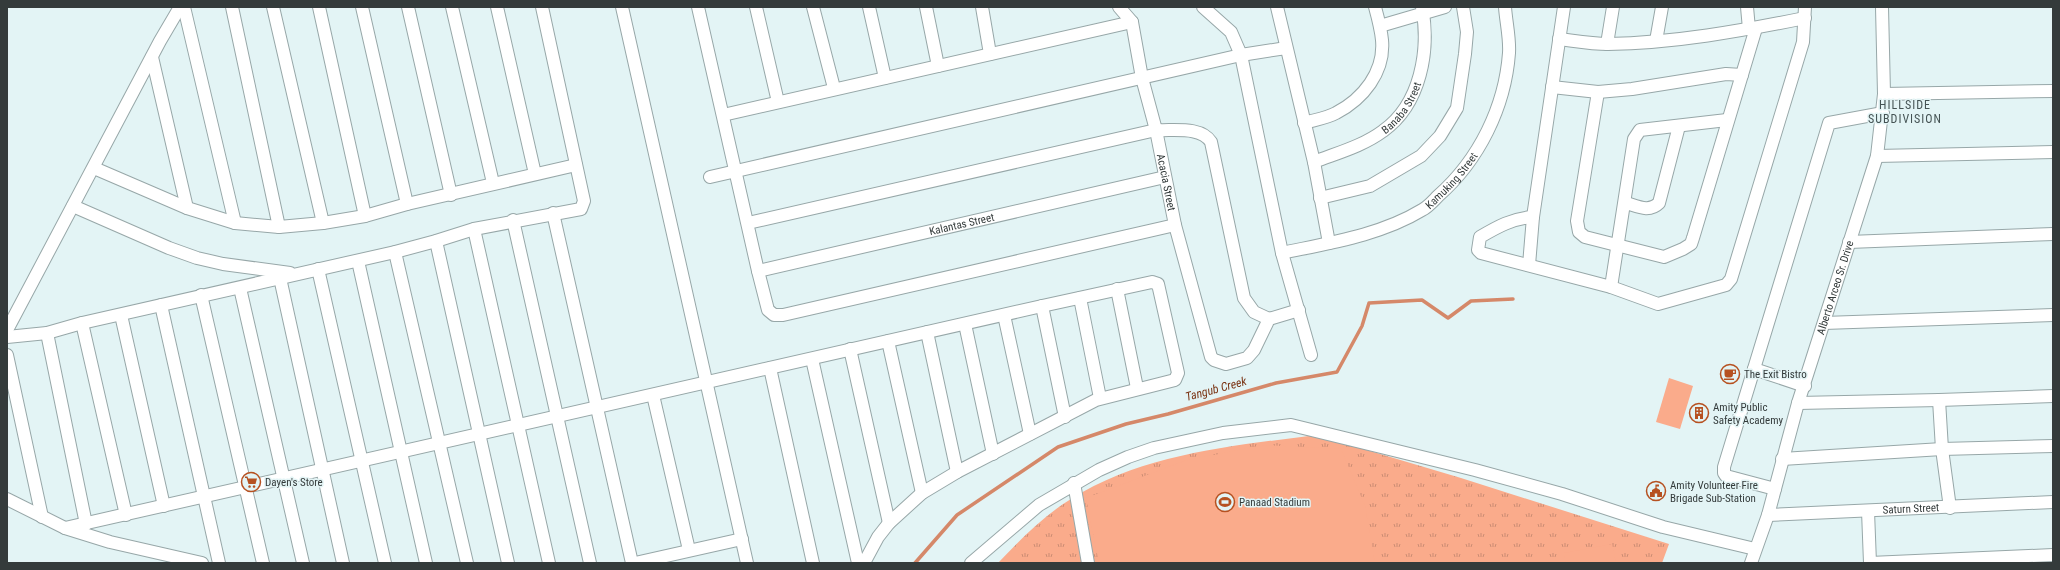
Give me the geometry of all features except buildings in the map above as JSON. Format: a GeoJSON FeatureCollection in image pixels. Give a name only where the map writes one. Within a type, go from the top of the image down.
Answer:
{"type":"FeatureCollection","features":[{"type":"Feature","properties":{"kind":"street"},"geometry":{"type":"LineString","coordinates":[[7,330],[180,7]]}},
{"type":"Feature","properties":{"kind":"street"},"geometry":{"type":"LineString","coordinates":[[184,7],[235,223]]}},
{"type":"Feature","properties":{"kind":"street"},"geometry":{"type":"LineString","coordinates":[[232,7],[279,227]]}},
{"type":"Feature","properties":{"kind":"street"},"geometry":{"type":"LineString","coordinates":[[273,7],[323,223]]}},
{"type":"Feature","properties":{"kind":"street"},"geometry":{"type":"LineString","coordinates":[[319,7],[365,216]]}},
{"type":"Feature","properties":{"kind":"street"},"geometry":{"type":"LineString","coordinates":[[362,7],[407,204]]}},
{"type":"Feature","properties":{"kind":"street"},"geometry":{"type":"LineString","coordinates":[[408,7],[451,195]]}},
{"type":"Feature","properties":{"kind":"street"},"geometry":{"type":"LineString","coordinates":[[452,7],[493,183]]}},
{"type":"Feature","properties":{"kind":"street"},"geometry":{"type":"LineString","coordinates":[[497,7],[535,174]]}},
{"type":"Feature","properties":{"kind":"street"},"geometry":{"type":"LineString","coordinates":[[7,337],[47,334],[82,323],[396,252],[474,229],[552,213],[575,211],[583,206],[576,165],[542,7]]}},
{"type":"Feature","properties":{"kind":"street"},"geometry":{"type":"LineString","coordinates":[[622,7],[748,563]]}},
{"type":"Feature","properties":{"kind":"street"},"geometry":{"type":"LineString","coordinates":[[698,7],[758,271],[768,310],[774,315],[783,315],[1175,225]]}},
{"type":"Feature","properties":{"kind":"street"},"geometry":{"type":"LineString","coordinates":[[756,7],[778,102]]}},
{"type":"Feature","properties":{"kind":"street"},"geometry":{"type":"LineString","coordinates":[[813,7],[834,88]]}},
{"type":"Feature","properties":{"kind":"street"},"geometry":{"type":"LineString","coordinates":[[869,7],[885,78]]}},
{"type":"Feature","properties":{"kind":"street"},"geometry":{"type":"LineString","coordinates":[[926,7],[938,66]]}},
{"type":"Feature","properties":{"kind":"street"},"geometry":{"type":"LineString","coordinates":[[982,7],[990,54]]}},
{"type":"Feature","properties":{"kind":"street"},"geometry":{"type":"LineString","coordinates":[[723,115],[834,88],[885,78],[1132,22],[1119,7]]}},
{"type":"Feature","properties":{"kind":"street"},"geometry":{"type":"LineString","coordinates":[[1203,7],[1231,32],[1241,55],[1282,253],[1311,356]]}},
{"type":"Feature","properties":{"kind":"street"},"geometry":{"type":"LineString","coordinates":[[1277,7],[1314,162],[1329,243]]}},
{"type":"Feature","properties":{"kind":"street"},"geometry":{"type":"LineString","coordinates":[[1304,123],[1335,113],[1356,100],[1373,82],[1380,62],[1383,41],[1374,7]]}},
{"type":"Feature","properties":{"kind":"street"},"geometry":{"type":"LineString","coordinates":[[1380,26],[1422,10],[1445,7]]}},
{"type":"Feature","properties":{"kind":"street"},"geometry":{"type":"LineString","coordinates":[[1320,198],[1370,186],[1422,156],[1440,136],[1457,108],[1467,32],[1463,7]]}},
{"type":"Feature","properties":{"kind":"street","name":"Kamuking Street"},"geometry":{"type":"LineString","coordinates":[[1282,253],[1329,243],[1397,222],[1423,210],[1454,183],[1482,144],[1495,115],[1504,83],[1509,52],[1505,7]]}},
{"type":"Feature","properties":{"kind":"street"},"geometry":{"type":"LineString","coordinates":[[1529,265],[1533,217],[1564,7]]}},
{"type":"Feature","properties":{"kind":"street"},"geometry":{"type":"LineString","coordinates":[[1606,44],[1613,7]]}},
{"type":"Feature","properties":{"kind":"street"},"geometry":{"type":"LineString","coordinates":[[1656,41],[1662,7]]}},
{"type":"Feature","properties":{"kind":"street"},"geometry":{"type":"LineString","coordinates":[[1598,92],[1577,221],[1579,232],[1585,237],[1664,257],[1684,249],[1691,244],[1727,120],[1742,75],[1752,28],[1748,7]]}},
{"type":"Feature","properties":{"kind":"street","name":"Alberto Arceo Sr. Drive"},"geometry":{"type":"LineString","coordinates":[[1751,563],[1768,515],[1798,403],[1805,386],[1877,156],[1884,94],[1882,7]]}},
{"type":"Feature","properties":{"kind":"street","name":"Banaba Street"},"geometry":{"type":"LineString","coordinates":[[1314,162],[1362,143],[1384,131],[1402,114],[1420,74],[1425,48],[1422,10]]}},
{"type":"Feature","properties":{"kind":"street"},"geometry":{"type":"LineString","coordinates":[[1533,217],[1521,217],[1501,225],[1480,237],[1478,250],[1481,253],[1611,287],[1658,304],[1726,285],[1731,279],[1803,42],[1805,13],[1752,28],[1656,41],[1606,44],[1559,39]]}},
{"type":"Feature","properties":{"kind":"street","name":"Acacia Street"},"geometry":{"type":"LineString","coordinates":[[1132,22],[1142,78],[1156,130],[1175,225],[1211,357],[1214,360],[1226,364],[1247,358],[1254,350],[1269,319]]}},
{"type":"Feature","properties":{"kind":"street"},"geometry":{"type":"LineString","coordinates":[[710,177],[1241,55],[1286,48]]}},
{"type":"Feature","properties":{"kind":"street"},"geometry":{"type":"LineString","coordinates":[[152,57],[187,208]]}},
{"type":"Feature","properties":{"kind":"street"},"geometry":{"type":"LineString","coordinates":[[1552,87],[1598,92],[1632,89],[1726,74],[1742,75]]}},
{"type":"Feature","properties":{"kind":"street"},"geometry":{"type":"LineString","coordinates":[[1884,94],[2053,91]]}},
{"type":"Feature","properties":{"kind":"street"},"geometry":{"type":"LineString","coordinates":[[1775,489],[1726,476],[1724,473],[1829,123],[1883,113]]}},
{"type":"Feature","properties":{"kind":"street"},"geometry":{"type":"LineString","coordinates":[[1611,287],[1617,246],[1626,203],[1634,139],[1636,134],[1640,130],[1727,120]]}},
{"type":"Feature","properties":{"kind":"street"},"geometry":{"type":"LineString","coordinates":[[1626,203],[1648,209],[1654,208],[1659,203],[1679,126]]}},
{"type":"Feature","properties":{"kind":"street"},"geometry":{"type":"LineString","coordinates":[[748,223],[1156,130],[1200,132],[1207,135],[1211,142],[1244,298],[1254,312],[1269,319],[1299,310]]}},
{"type":"Feature","properties":{"kind":"street"},"geometry":{"type":"LineString","coordinates":[[1877,156],[2053,152]]}},
{"type":"Feature","properties":{"kind":"street"},"geometry":{"type":"LineString","coordinates":[[94,168],[187,208],[235,223],[279,227],[323,223],[365,216],[493,183],[576,165]]}},
{"type":"Feature","properties":{"kind":"street","name":"Kalantas Street"},"geometry":{"type":"LineString","coordinates":[[758,271],[1165,177]]}},
{"type":"Feature","properties":{"kind":"street"},"geometry":{"type":"LineString","coordinates":[[74,206],[169,248],[197,258],[223,264],[285,272],[294,275]]}},
{"type":"Feature","properties":{"kind":"street"},"geometry":{"type":"LineString","coordinates":[[552,213],[633,563],[742,539]]}},
{"type":"Feature","properties":{"kind":"street"},"geometry":{"type":"LineString","coordinates":[[513,220],[590,563]]}},
{"type":"Feature","properties":{"kind":"street"},"geometry":{"type":"LineString","coordinates":[[474,229],[548,563]]}},
{"type":"Feature","properties":{"kind":"street"},"geometry":{"type":"LineString","coordinates":[[1849,242],[2053,234]]}},
{"type":"Feature","properties":{"kind":"street"},"geometry":{"type":"LineString","coordinates":[[436,241],[508,563]]}},
{"type":"Feature","properties":{"kind":"street"},"geometry":{"type":"LineString","coordinates":[[396,252],[467,563]]}},
{"type":"Feature","properties":{"kind":"street"},"geometry":{"type":"LineString","coordinates":[[358,261],[426,563]]}},
{"type":"Feature","properties":{"kind":"street"},"geometry":{"type":"LineString","coordinates":[[318,269],[385,563]]}},
{"type":"Feature","properties":{"kind":"street"},"geometry":{"type":"LineString","coordinates":[[280,278],[343,563]]}},
{"type":"Feature","properties":{"kind":"street"},"geometry":{"type":"LineString","coordinates":[[65,528],[362,462],[1117,289],[1152,282],[1158,284],[1178,373],[1175,380],[1100,398],[957,472],[922,493],[889,523],[878,537],[864,563]]}},
{"type":"Feature","properties":{"kind":"street"},"geometry":{"type":"LineString","coordinates":[[240,288],[303,563]]}},
{"type":"Feature","properties":{"kind":"street"},"geometry":{"type":"LineString","coordinates":[[1117,289],[1137,388]]}},
{"type":"Feature","properties":{"kind":"street"},"geometry":{"type":"LineString","coordinates":[[201,296],[263,563]]}},
{"type":"Feature","properties":{"kind":"street"},"geometry":{"type":"LineString","coordinates":[[1080,298],[1100,398]]}},
{"type":"Feature","properties":{"kind":"street"},"geometry":{"type":"LineString","coordinates":[[161,305],[219,563]]}},
{"type":"Feature","properties":{"kind":"street"},"geometry":{"type":"LineString","coordinates":[[1042,306],[1065,417]]}},
{"type":"Feature","properties":{"kind":"street"},"geometry":{"type":"LineString","coordinates":[[121,315],[164,506]]}},
{"type":"Feature","properties":{"kind":"street"},"geometry":{"type":"LineString","coordinates":[[1004,315],[1030,434]]}},
{"type":"Feature","properties":{"kind":"street"},"geometry":{"type":"LineString","coordinates":[[1824,323],[2053,315]]}},
{"type":"Feature","properties":{"kind":"street"},"geometry":{"type":"LineString","coordinates":[[82,323],[126,515]]}},
{"type":"Feature","properties":{"kind":"street"},"geometry":{"type":"LineString","coordinates":[[965,324],[993,454]]}},
{"type":"Feature","properties":{"kind":"street"},"geometry":{"type":"LineString","coordinates":[[927,332],[957,472]]}},
{"type":"Feature","properties":{"kind":"street"},"geometry":{"type":"LineString","coordinates":[[47,334],[86,524]]}},
{"type":"Feature","properties":{"kind":"street"},"geometry":{"type":"LineString","coordinates":[[888,341],[922,493]]}},
{"type":"Feature","properties":{"kind":"street"},"geometry":{"type":"LineString","coordinates":[[850,350],[889,523]]}},
{"type":"Feature","properties":{"kind":"street"},"geometry":{"type":"LineString","coordinates":[[7,355],[42,517]]}},
{"type":"Feature","properties":{"kind":"street"},"geometry":{"type":"LineString","coordinates":[[812,359],[858,563]]}},
{"type":"Feature","properties":{"kind":"street"},"geometry":{"type":"LineString","coordinates":[[770,368],[813,563]]}},
{"type":"Feature","properties":{"kind":"street"},"geometry":{"type":"LineString","coordinates":[[1754,369],[1805,386]]}},
{"type":"Feature","properties":{"kind":"street"},"geometry":{"type":"LineString","coordinates":[[653,395],[689,550]]}},
{"type":"Feature","properties":{"kind":"street"},"geometry":{"type":"LineString","coordinates":[[1798,403],[2053,396]]}},
{"type":"Feature","properties":{"kind":"street"},"geometry":{"type":"LineString","coordinates":[[1939,400],[1942,449],[1950,508]]}},
{"type":"Feature","properties":{"kind":"street"},"geometry":{"type":"LineString","coordinates":[[971,563],[1038,505],[1099,470],[1154,448],[1234,432],[1291,425],[1475,470],[1562,494],[1664,527],[1755,549]]}},
{"type":"Feature","properties":{"kind":"street"},"geometry":{"type":"LineString","coordinates":[[1782,459],[1942,449],[2053,446]]}},
{"type":"Feature","properties":{"kind":"street"},"geometry":{"type":"LineString","coordinates":[[1074,483],[1088,563]]}},
{"type":"Feature","properties":{"kind":"street"},"geometry":{"type":"LineString","coordinates":[[7,499],[65,528],[110,542],[202,563]]}},
{"type":"Feature","properties":{"kind":"street","name":"Saturn Street"},"geometry":{"type":"LineString","coordinates":[[1768,515],[1950,508],[2053,502]]}},
{"type":"Feature","properties":{"kind":"street"},"geometry":{"type":"LineString","coordinates":[[1868,511],[1870,563],[2053,555]]}},
{"type":"Feature","properties":{"kind":"green space"},"geometry":{"type":"Polygon","coordinates":[[[1669,378],[1693,386],[1680,429],[1656,422],[1669,378]]]}},
{"type":"Feature","properties":{"kind":"green space"},"geometry":{"type":"Polygon","coordinates":[[[1309,436],[1323,437],[1461,478],[1669,544],[1662,563],[998,563],[1032,529],[1051,513],[1071,499],[1098,484],[1126,472],[1156,462],[1186,455],[1248,444],[1309,436]]]}},
{"type":"Feature","properties":{"kind":"green space","name":"Panaad Stadium"},"geometry":{"type":"Polygon","coordinates":[[[1264,445],[1341,449],[1365,506],[1375,563],[1099,563],[1086,498],[1184,461],[1264,445]]]}},
{"type":"Feature","properties":{"kind":"green space"},"geometry":{"type":"Polygon","coordinates":[[[1612,544],[1616,563],[1566,563],[1564,553],[1612,544]]]}},
{"type":"Feature","properties":{"kind":"waterway","name":"Tangub Creek"},"geometry":{"type":"LineString","coordinates":[[915,563],[957,515],[1058,447],[1126,424],[1168,414],[1276,383],[1337,372],[1362,326],[1369,303],[1422,300],[1448,318],[1471,301],[1513,299]]}},
{"type":"Feature","properties":{"kind":"place","name":"The Exit Bistro"},"geometry":{"type":"Point","coordinates":[1730,374]}},
{"type":"Feature","properties":{"kind":"place","name":"Amity Public Safety Academy"},"geometry":{"type":"Point","coordinates":[1699,413]}},
{"type":"Feature","properties":{"kind":"place","name":"Dayen's Store"},"geometry":{"type":"Point","coordinates":[251,482]}},
{"type":"Feature","properties":{"kind":"place","name":"Amity Volunteer Fire Brigade Sub-Station"},"geometry":{"type":"Point","coordinates":[1656,491]}},
{"type":"Feature","properties":{"kind":"place","name":"Panaad Stadium"},"geometry":{"type":"Point","coordinates":[1225,502]}},
{"type":"Feature","properties":{"kind":"district","name":"HILLSIDE SUBDIVISION"},"geometry":{"type":"Point","coordinates":[1905,112]}}]}
